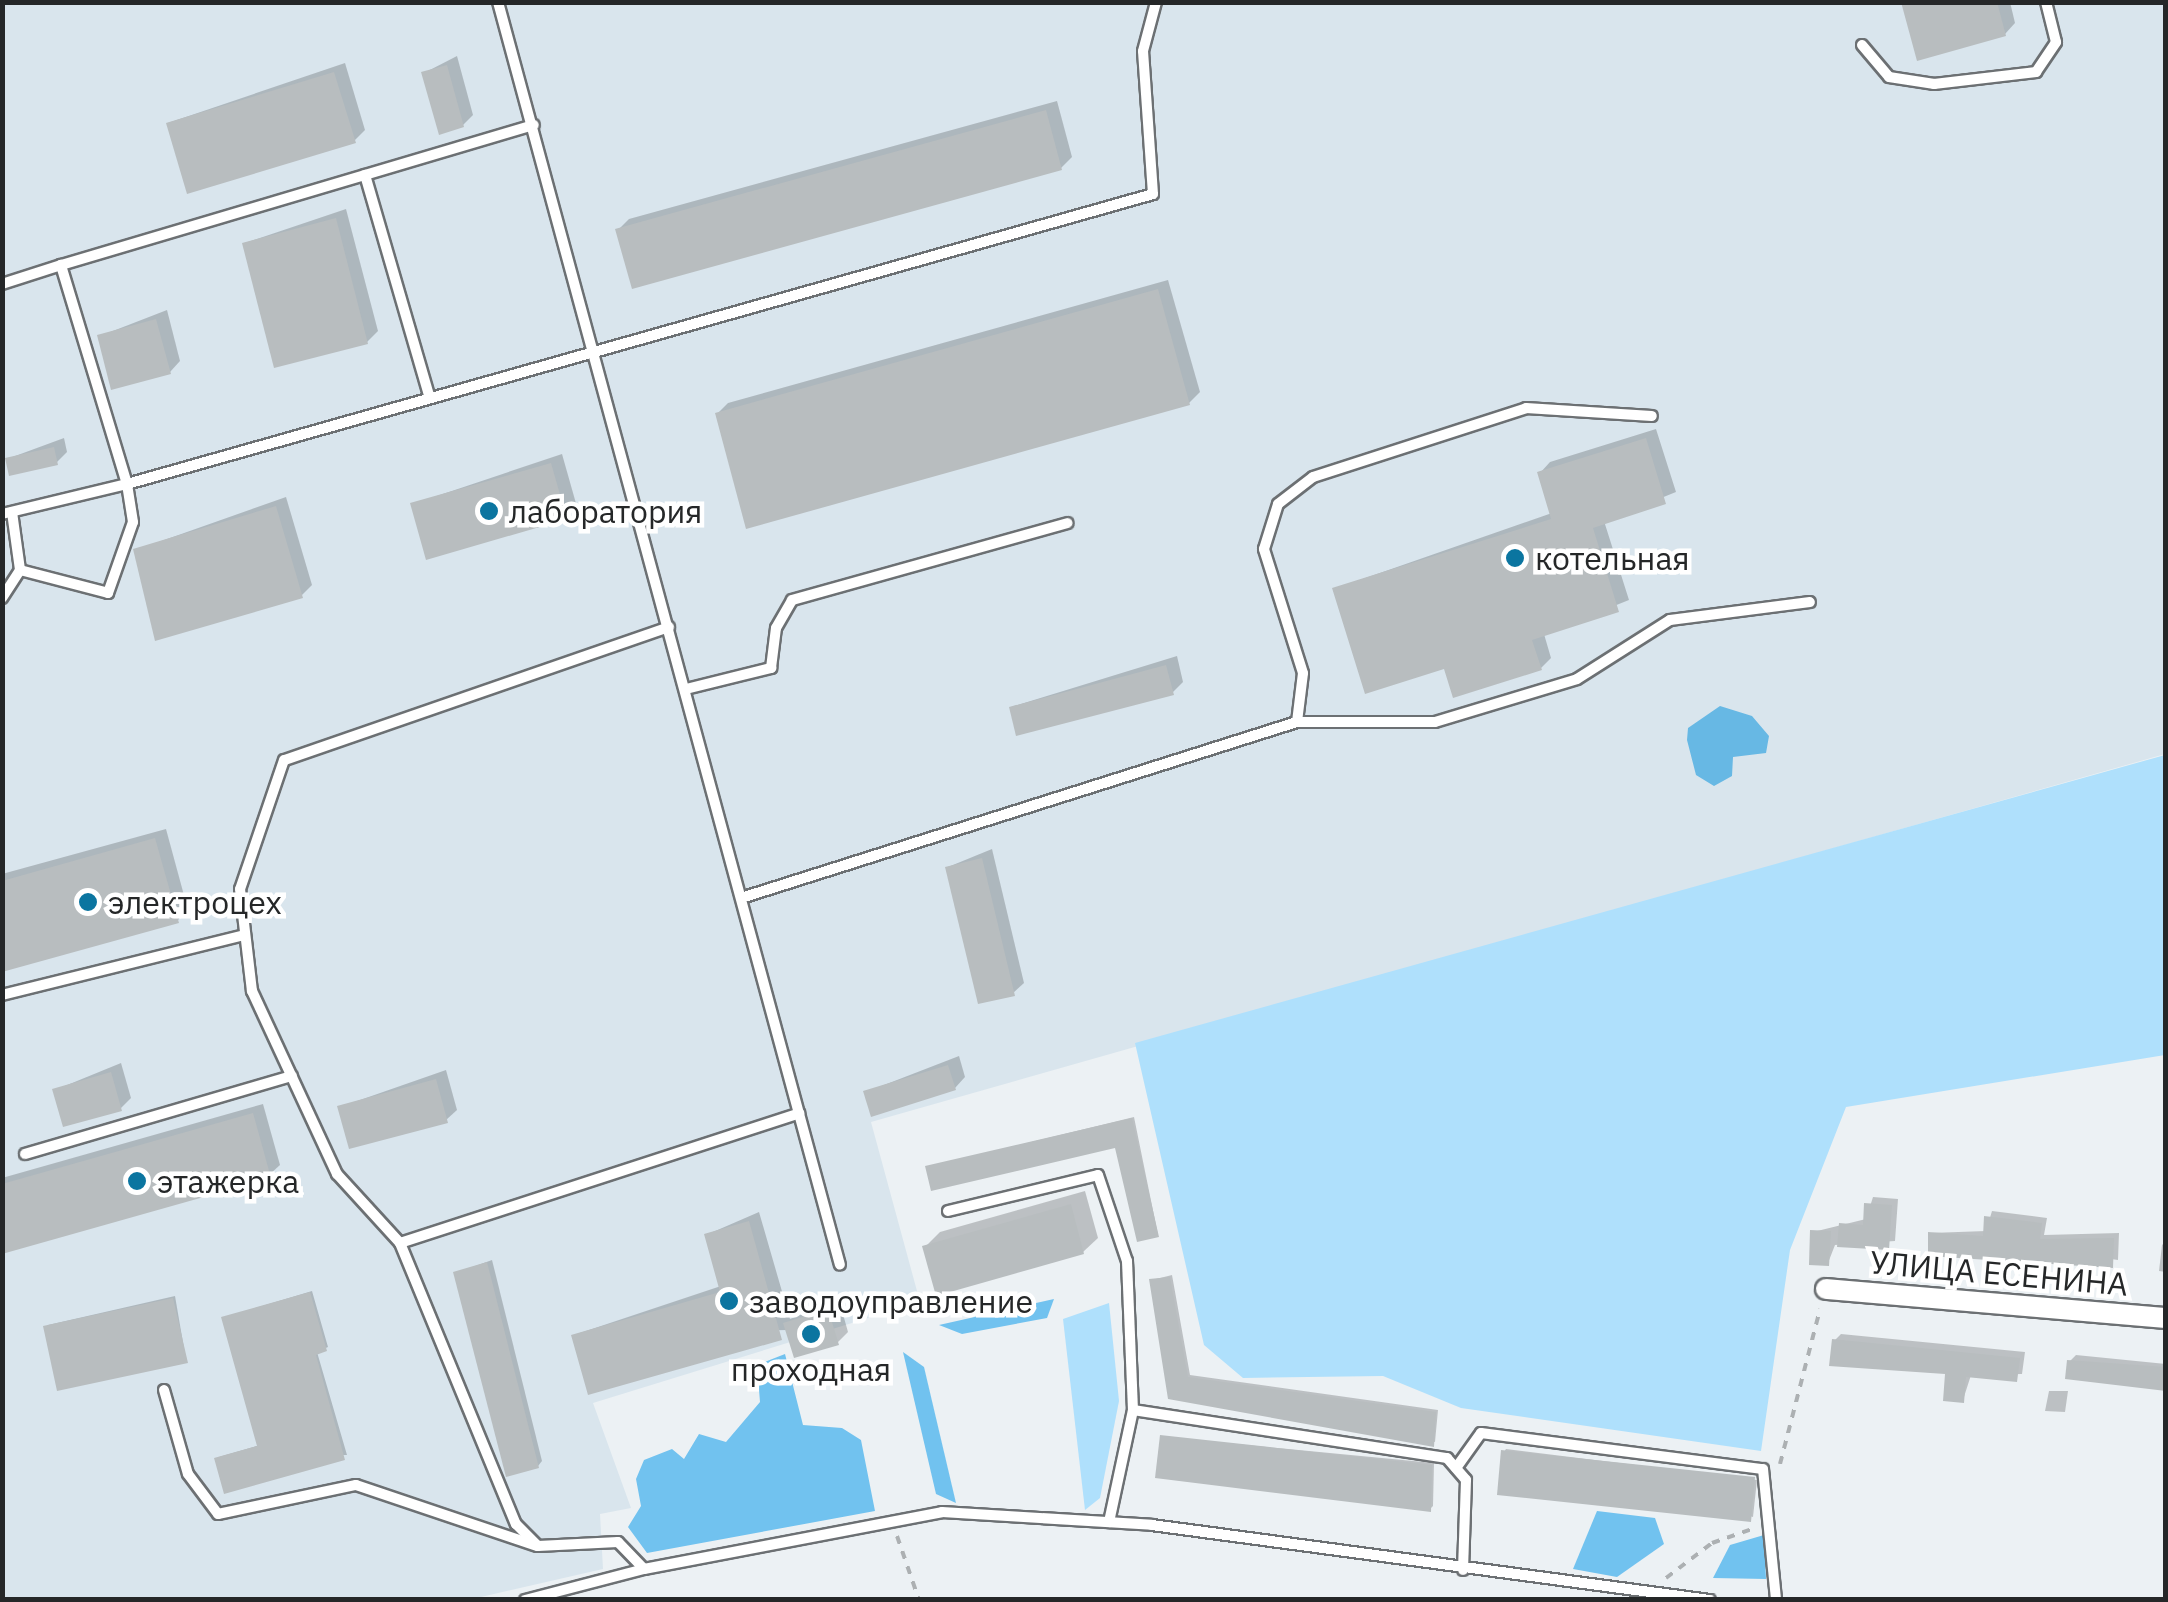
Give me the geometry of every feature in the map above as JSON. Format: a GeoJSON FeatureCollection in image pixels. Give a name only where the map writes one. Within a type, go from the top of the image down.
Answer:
{"type":"FeatureCollection","features":[{"type":"Feature","properties":{"kind":"street","name":"УЛИЦА ЕСЕНИНА"},"geometry":{"type":"LineString","coordinates":[[1826,1289],[2166,1318]]}},
{"type":"Feature","properties":{"kind":"lane"},"geometry":{"type":"LineString","coordinates":[[498,2],[840,1265]]}},
{"type":"Feature","properties":{"kind":"lane"},"geometry":{"type":"LineString","coordinates":[[2,598],[20,570],[7,513],[127,484],[594,348],[1153,194],[1143,51],[1156,2]]}},
{"type":"Feature","properties":{"kind":"lane"},"geometry":{"type":"LineString","coordinates":[[1862,45],[1890,77],[1919,82],[2036,72],[2056,42],[2046,2]]}},
{"type":"Feature","properties":{"kind":"lane"},"geometry":{"type":"LineString","coordinates":[[2,284],[534,125]]}},
{"type":"Feature","properties":{"kind":"lane"},"geometry":{"type":"LineString","coordinates":[[365,175],[429,396]]}},
{"type":"Feature","properties":{"kind":"lane"},"geometry":{"type":"LineString","coordinates":[[20,570],[108,593],[133,522],[127,484],[61,265]]}},
{"type":"Feature","properties":{"kind":"lane"},"geometry":{"type":"LineString","coordinates":[[1297,722],[1303,673],[1264,550],[1278,504],[1313,478],[1526,408],[1652,416]]}},
{"type":"Feature","properties":{"kind":"lane"},"geometry":{"type":"LineString","coordinates":[[686,689],[772,668],[776,628],[792,600],[1068,523]]}},
{"type":"Feature","properties":{"kind":"lane"},"geometry":{"type":"LineString","coordinates":[[741,898],[1297,722],[1436,722],[1576,679],[1670,620],[1810,602]]}},
{"type":"Feature","properties":{"kind":"lane"},"geometry":{"type":"LineString","coordinates":[[538,1546],[516,1524],[400,1243],[338,1174],[252,991],[240,888],[284,760],[668,627]]}},
{"type":"Feature","properties":{"kind":"lane"},"geometry":{"type":"LineString","coordinates":[[2,995],[245,935]]}},
{"type":"Feature","properties":{"kind":"lane"},"geometry":{"type":"LineString","coordinates":[[25,1154],[292,1076]]}},
{"type":"Feature","properties":{"kind":"lane"},"geometry":{"type":"LineString","coordinates":[[400,1243],[799,1113]]}},
{"type":"Feature","properties":{"kind":"lane"},"geometry":{"type":"LineString","coordinates":[[948,1211],[1098,1175],[1127,1261],[1133,1410],[1108,1522]]}},
{"type":"Feature","properties":{"kind":"lane"},"geometry":{"type":"LineString","coordinates":[[164,1390],[188,1474],[218,1514],[356,1485],[538,1546],[618,1542],[644,1569]]}},
{"type":"Feature","properties":{"kind":"lane"},"geometry":{"type":"LineString","coordinates":[[1133,1410],[1447,1458],[1466,1480],[1463,1570]]}},
{"type":"Feature","properties":{"kind":"lane"},"geometry":{"type":"LineString","coordinates":[[1456,1468],[1481,1434],[1764,1469],[1773,1508],[1776,1600]]}},
{"type":"Feature","properties":{"kind":"lane"},"geometry":{"type":"LineString","coordinates":[[524,1600],[644,1569],[942,1512],[1108,1522],[1710,1600]]}},
{"type":"Feature","properties":{"kind":"path"},"geometry":{"type":"LineString","coordinates":[[1778,1470],[1826,1289]]}},
{"type":"Feature","properties":{"kind":"path"},"geometry":{"type":"LineString","coordinates":[[1666,1578],[1712,1544],[1749,1532],[1773,1508]]}},
{"type":"Feature","properties":{"kind":"path"},"geometry":{"type":"LineString","coordinates":[[896,1521],[899,1560],[919,1600]]}},
{"type":"Feature","properties":{"kind":"shaded area"},"geometry":{"type":"Polygon","coordinates":[[[3,3],[2165,3],[2165,754],[871,1122],[920,1302],[593,1403],[631,1508],[600,1514],[603,1569],[468,1600],[3,1600],[3,3]]]}},
{"type":"Feature","properties":{"kind":"shaded area"},"geometry":{"type":"Polygon","coordinates":[[[1720,706],[1752,716],[1769,736],[1766,753],[1733,757],[1732,776],[1714,786],[1696,775],[1687,740],[1688,728],[1720,706]]]}},
{"type":"Feature","properties":{"kind":"shaded area"},"geometry":{"type":"Polygon","coordinates":[[[2165,755],[2165,1055],[1846,1107],[1790,1250],[1761,1451],[1461,1408],[1383,1376],[1243,1378],[1204,1345],[1135,1043],[2165,755]]]}},
{"type":"Feature","properties":{"kind":"shaded area"},"geometry":{"type":"Polygon","coordinates":[[[1054,1299],[1047,1318],[962,1334],[939,1325],[1054,1299]]]}},
{"type":"Feature","properties":{"kind":"shaded area"},"geometry":{"type":"Polygon","coordinates":[[[1109,1303],[1119,1401],[1100,1498],[1085,1510],[1063,1319],[1109,1303]]]}},
{"type":"Feature","properties":{"kind":"shaded area"},"geometry":{"type":"Polygon","coordinates":[[[903,1352],[924,1367],[956,1503],[936,1494],[903,1352]]]}},
{"type":"Feature","properties":{"kind":"shaded area"},"geometry":{"type":"Polygon","coordinates":[[[785,1354],[803,1425],[842,1428],[861,1440],[875,1511],[647,1553],[628,1527],[641,1506],[636,1479],[644,1460],[672,1449],[684,1459],[699,1434],[726,1442],[760,1402],[757,1365],[785,1354]]]}},
{"type":"Feature","properties":{"kind":"shaded area"},"geometry":{"type":"Polygon","coordinates":[[[1597,1511],[1655,1518],[1664,1544],[1617,1577],[1573,1569],[1597,1511]]]}},
{"type":"Feature","properties":{"kind":"shaded area"},"geometry":{"type":"Polygon","coordinates":[[[1764,1535],[1766,1579],[1713,1578],[1730,1545],[1764,1535]]]}},
{"type":"Feature","properties":{"kind":"building"},"geometry":{"type":"Polygon","coordinates":[[[1901,2],[1997,2],[2006,36],[1917,61],[1901,2]]]}},
{"type":"Feature","properties":{"kind":"building"},"geometry":{"type":"Polygon","coordinates":[[[447,65],[464,127],[439,135],[421,72],[447,65]]]}},
{"type":"Feature","properties":{"kind":"building"},"geometry":{"type":"Polygon","coordinates":[[[334,72],[356,143],[187,194],[166,123],[334,72]]]}},
{"type":"Feature","properties":{"kind":"building"},"geometry":{"type":"Polygon","coordinates":[[[1046,110],[1062,170],[632,289],[615,229],[1046,110]]]}},
{"type":"Feature","properties":{"kind":"building"},"geometry":{"type":"Polygon","coordinates":[[[336,218],[368,344],[274,368],[242,243],[336,218]]]}},
{"type":"Feature","properties":{"kind":"building"},"geometry":{"type":"Polygon","coordinates":[[[1158,289],[1190,405],[746,529],[715,413],[1158,289]]]}},
{"type":"Feature","properties":{"kind":"building"},"geometry":{"type":"Polygon","coordinates":[[[156,319],[171,374],[111,390],[97,335],[156,319]]]}},
{"type":"Feature","properties":{"kind":"building","name":"котельная"},"geometry":{"type":"Polygon","coordinates":[[[1646,438],[1666,504],[1593,528],[1619,612],[1532,640],[1542,670],[1453,698],[1444,669],[1365,694],[1332,588],[1551,519],[1537,472],[1646,438]]]}},
{"type":"Feature","properties":{"kind":"building"},"geometry":{"type":"Polygon","coordinates":[[[54,447],[58,465],[9,476],[5,458],[54,447]]]}},
{"type":"Feature","properties":{"kind":"building","name":"лаборатория"},"geometry":{"type":"Polygon","coordinates":[[[551,463],[567,519],[426,560],[410,503],[551,463]]]}},
{"type":"Feature","properties":{"kind":"building"},"geometry":{"type":"Polygon","coordinates":[[[276,506],[303,598],[155,641],[133,549],[276,506]]]}},
{"type":"Feature","properties":{"kind":"building"},"geometry":{"type":"Polygon","coordinates":[[[1166,665],[1174,695],[1016,736],[1009,707],[1166,665]]]}},
{"type":"Feature","properties":{"kind":"building","name":"электроцех"},"geometry":{"type":"Polygon","coordinates":[[[155,838],[179,923],[2,972],[2,881],[155,838]]]}},
{"type":"Feature","properties":{"kind":"building"},"geometry":{"type":"Polygon","coordinates":[[[982,858],[1015,996],[978,1004],[945,867],[982,858]]]}},
{"type":"Feature","properties":{"kind":"building"},"geometry":{"type":"Polygon","coordinates":[[[948,1065],[956,1090],[871,1117],[863,1091],[948,1065]]]}},
{"type":"Feature","properties":{"kind":"building"},"geometry":{"type":"Polygon","coordinates":[[[111,1072],[122,1111],[63,1127],[52,1089],[111,1072]]]}},
{"type":"Feature","properties":{"kind":"building"},"geometry":{"type":"Polygon","coordinates":[[[436,1079],[448,1123],[349,1149],[337,1106],[436,1079]]]}},
{"type":"Feature","properties":{"kind":"building","name":"этажерка"},"geometry":{"type":"Polygon","coordinates":[[[253,1113],[271,1178],[2,1254],[2,1184],[253,1113]]]}},
{"type":"Feature","properties":{"kind":"building"},"geometry":{"type":"Polygon","coordinates":[[[1132,1118],[1159,1237],[1137,1242],[1115,1148],[931,1191],[925,1166],[1132,1118]]]}},
{"type":"Feature","properties":{"kind":"building"},"geometry":{"type":"Polygon","coordinates":[[[1864,1203],[1892,1205],[1889,1250],[1837,1247],[1839,1223],[1863,1225],[1864,1203]]]}},
{"type":"Feature","properties":{"kind":"building"},"geometry":{"type":"Polygon","coordinates":[[[1071,1204],[1084,1254],[936,1296],[922,1246],[1071,1204]]]}},
{"type":"Feature","properties":{"kind":"building"},"geometry":{"type":"Polygon","coordinates":[[[1984,1216],[2042,1223],[2040,1239],[2114,1238],[2113,1268],[1928,1256],[1928,1232],[1983,1236],[1984,1216]]]}},
{"type":"Feature","properties":{"kind":"building","name":"заводоуправление"},"geometry":{"type":"Polygon","coordinates":[[[749,1221],[782,1340],[588,1395],[571,1335],[720,1292],[704,1234],[749,1221]]]}},
{"type":"Feature","properties":{"kind":"building"},"geometry":{"type":"Polygon","coordinates":[[[1810,1230],[1831,1231],[1829,1266],[1809,1265],[1810,1230]]]}},
{"type":"Feature","properties":{"kind":"building"},"geometry":{"type":"Polygon","coordinates":[[[487,1262],[539,1468],[506,1477],[453,1272],[487,1262]]]}},
{"type":"Feature","properties":{"kind":"building"},"geometry":{"type":"Polygon","coordinates":[[[1170,1277],[1188,1377],[1436,1412],[1434,1447],[1168,1399],[1149,1279],[1170,1277]]]}},
{"type":"Feature","properties":{"kind":"building"},"geometry":{"type":"Polygon","coordinates":[[[310,1292],[327,1351],[316,1355],[345,1460],[224,1494],[214,1458],[257,1446],[221,1317],[310,1292]]]}},
{"type":"Feature","properties":{"kind":"building"},"geometry":{"type":"Polygon","coordinates":[[[173,1298],[188,1363],[57,1391],[43,1326],[173,1298]]]}},
{"type":"Feature","properties":{"kind":"building","name":"проходная"},"geometry":{"type":"Polygon","coordinates":[[[828,1309],[839,1345],[794,1358],[783,1323],[828,1309]]]}},
{"type":"Feature","properties":{"kind":"building"},"geometry":{"type":"Polygon","coordinates":[[[1832,1339],[2020,1358],[2017,1382],[1966,1377],[1964,1403],[1943,1401],[1945,1374],[1829,1366],[1832,1339]]]}},
{"type":"Feature","properties":{"kind":"building"},"geometry":{"type":"Polygon","coordinates":[[[2067,1360],[2166,1367],[2166,1391],[2065,1379],[2067,1360]]]}},
{"type":"Feature","properties":{"kind":"building"},"geometry":{"type":"Polygon","coordinates":[[[1160,1435],[1432,1465],[1431,1512],[1155,1478],[1160,1435]]]}},
{"type":"Feature","properties":{"kind":"building"},"geometry":{"type":"Polygon","coordinates":[[[1501,1450],[1755,1477],[1751,1522],[1497,1495],[1501,1450]]]}},
{"type":"Feature","properties":{"kind":"place","name":"лаборатория"},"geometry":{"type":"Point","coordinates":[489,511]}},
{"type":"Feature","properties":{"kind":"place","name":"котельная"},"geometry":{"type":"Point","coordinates":[1515,558]}},
{"type":"Feature","properties":{"kind":"place","name":"электроцех"},"geometry":{"type":"Point","coordinates":[88,902]}},
{"type":"Feature","properties":{"kind":"place","name":"этажерка"},"geometry":{"type":"Point","coordinates":[137,1181]}},
{"type":"Feature","properties":{"kind":"place","name":"заводоуправление"},"geometry":{"type":"Point","coordinates":[729,1301]}},
{"type":"Feature","properties":{"kind":"place","name":"проходная"},"geometry":{"type":"Point","coordinates":[811,1334]}}]}
